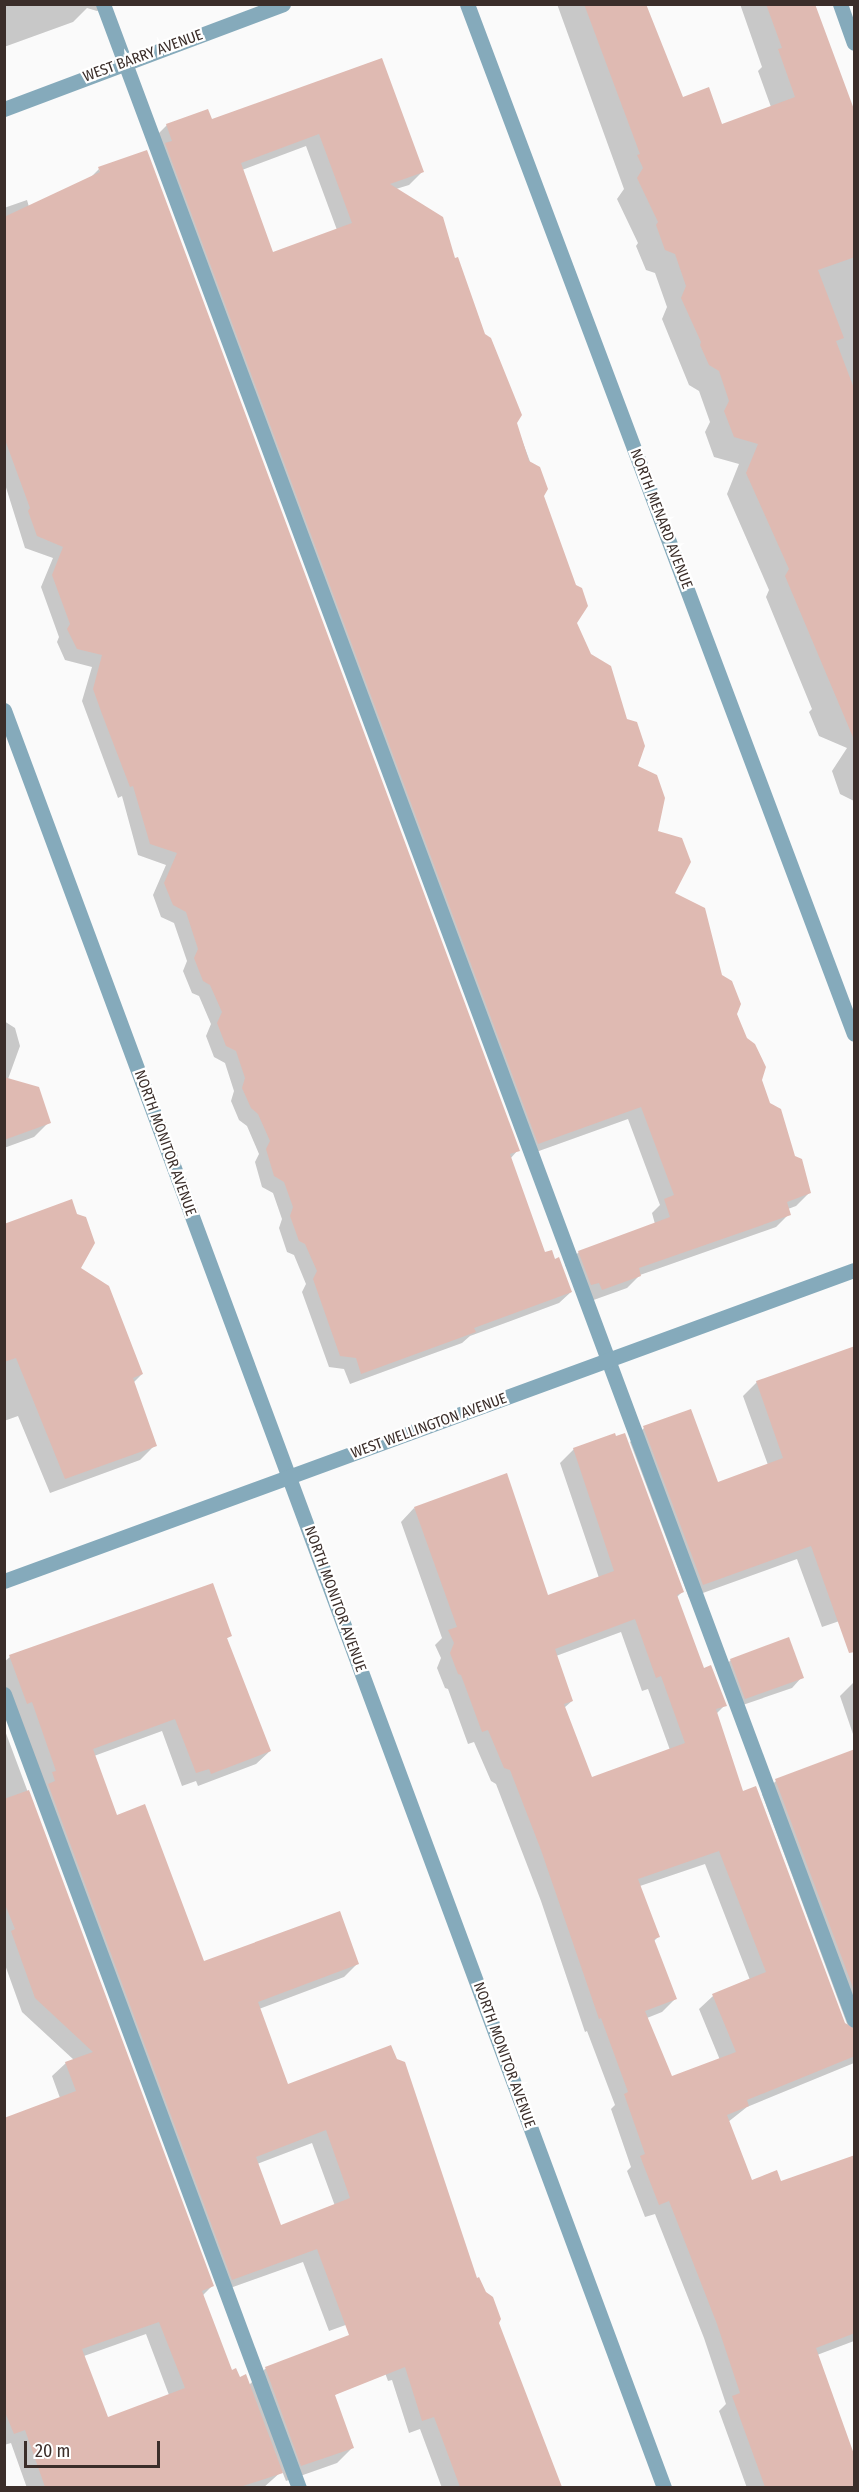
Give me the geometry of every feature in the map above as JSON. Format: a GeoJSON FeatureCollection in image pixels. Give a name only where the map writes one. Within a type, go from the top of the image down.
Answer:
{"type":"FeatureCollection","features":[{"type":"Feature","properties":{"kind":"street"},"geometry":{"type":"LineString","coordinates":[[104,4],[855,2020]]}},
{"type":"Feature","properties":{"kind":"street","name":"WEST BARRY AVENUE"},"geometry":{"type":"LineString","coordinates":[[4,109],[282,4]]}},
{"type":"Feature","properties":{"kind":"street","name":"NORTH MENARD AVENUE"},"geometry":{"type":"LineString","coordinates":[[467,4],[855,1034]]}},
{"type":"Feature","properties":{"kind":"street"},"geometry":{"type":"LineString","coordinates":[[840,4],[855,43]]}},
{"type":"Feature","properties":{"kind":"street","name":"NORTH MONITOR AVENUE"},"geometry":{"type":"LineString","coordinates":[[4,710],[664,2487]]}},
{"type":"Feature","properties":{"kind":"street","name":"WEST WELLINGTON AVENUE"},"geometry":{"type":"LineString","coordinates":[[4,1581],[855,1270]]}},
{"type":"Feature","properties":{"kind":"street"},"geometry":{"type":"LineString","coordinates":[[4,1694],[299,2487]]}},
{"type":"Feature","properties":{"kind":"building"},"geometry":{"type":"Polygon","coordinates":[[[584,4],[646,4],[683,97],[709,87],[722,124],[795,97],[778,49],[782,48],[766,4],[815,4],[855,112],[855,257],[818,270],[844,338],[836,341],[855,391],[855,742],[785,576],[789,569],[746,473],[758,444],[734,437],[724,411],[729,401],[719,371],[709,365],[681,298],[686,286],[675,254],[665,250],[656,225],[658,222],[637,178],[643,168],[637,155],[640,154],[584,4]]]}},
{"type":"Feature","properties":{"kind":"building"},"geometry":{"type":"Polygon","coordinates":[[[382,58],[424,172],[390,184],[443,217],[455,258],[458,257],[485,334],[491,338],[522,415],[517,423],[529,461],[540,467],[548,489],[544,496],[576,585],[582,588],[588,606],[577,623],[591,654],[611,666],[627,719],[637,722],[645,746],[638,766],[657,775],[665,798],[658,831],[682,838],[691,862],[675,893],[705,908],[722,975],[732,981],[741,1004],[737,1014],[747,1038],[755,1044],[766,1067],[762,1080],[770,1103],[781,1109],[795,1156],[802,1159],[811,1193],[787,1202],[791,1215],[639,1268],[641,1276],[602,1290],[599,1283],[591,1285],[578,1251],[670,1217],[664,1199],[674,1195],[641,1107],[538,1144],[165,143],[172,141],[166,124],[208,109],[212,119],[382,58]],[[319,134],[241,163],[273,252],[352,223],[319,134]]]}},
{"type":"Feature","properties":{"kind":"building"},"geometry":{"type":"Polygon","coordinates":[[[147,150],[520,1151],[510,1154],[545,1252],[552,1250],[555,1259],[559,1257],[572,1292],[474,1328],[476,1332],[361,1374],[356,1358],[340,1356],[313,1279],[317,1271],[305,1244],[299,1241],[290,1216],[293,1207],[284,1182],[274,1176],[266,1149],[270,1141],[258,1114],[251,1108],[242,1088],[245,1078],[236,1051],[226,1046],[217,1023],[222,1012],[210,985],[203,981],[194,958],[198,949],[186,912],[173,905],[164,883],[177,853],[150,844],[133,786],[130,787],[102,714],[93,689],[102,655],[77,649],[67,629],[70,624],[52,575],[63,547],[37,536],[28,511],[30,508],[4,437],[4,217],[100,172],[98,167],[147,150]]]}},
{"type":"Feature","properties":{"kind":"building"},"geometry":{"type":"Polygon","coordinates":[[[4,1077],[39,1087],[51,1123],[4,1140],[4,1077]]]}},
{"type":"Feature","properties":{"kind":"building"},"geometry":{"type":"Polygon","coordinates":[[[72,1199],[77,1214],[86,1217],[95,1243],[81,1268],[109,1286],[143,1374],[133,1378],[157,1446],[65,1479],[16,1358],[4,1362],[4,1224],[72,1199]]]}},
{"type":"Feature","properties":{"kind":"building"},"geometry":{"type":"Polygon","coordinates":[[[855,1346],[855,1652],[849,1653],[811,1546],[703,1585],[643,1426],[691,1409],[718,1482],[783,1458],[756,1381],[855,1346]]]}},
{"type":"Feature","properties":{"kind":"building"},"geometry":{"type":"Polygon","coordinates":[[[615,1433],[616,1436],[625,1433],[684,1592],[677,1595],[704,1668],[711,1665],[727,1706],[716,1709],[743,1791],[756,1786],[845,2023],[855,2029],[855,2056],[747,2100],[749,2106],[727,2115],[752,2180],[777,2170],[781,2181],[855,2155],[855,2333],[816,2348],[855,2457],[855,2487],[765,2487],[732,2396],[740,2393],[717,2324],[669,2201],[659,2205],[640,2156],[645,2154],[624,2094],[628,2092],[601,2018],[599,2019],[541,1850],[510,1770],[504,1768],[488,1730],[482,1732],[461,1675],[458,1674],[450,1653],[454,1643],[448,1630],[457,1627],[414,1507],[507,1473],[548,1595],[614,1571],[573,1448],[615,1433]],[[635,1619],[555,1649],[573,1701],[564,1704],[592,1777],[685,1743],[661,1676],[656,1678],[635,1619]],[[719,1851],[638,1879],[660,1937],[654,1939],[677,1999],[645,2011],[672,2076],[736,2052],[712,1994],[766,1972],[719,1851]]]}},
{"type":"Feature","properties":{"kind":"building"},"geometry":{"type":"Polygon","coordinates":[[[213,1583],[232,1636],[227,1638],[271,1751],[211,1774],[209,1769],[196,1773],[175,1719],[93,1749],[117,1815],[145,1804],[204,1961],[340,1911],[359,1964],[258,2002],[288,2084],[391,2045],[397,2059],[405,2062],[477,2278],[479,2277],[486,2292],[493,2297],[501,2319],[499,2323],[562,2487],[460,2487],[434,2417],[422,2421],[405,2367],[335,2395],[354,2448],[301,2466],[265,2367],[349,2335],[317,2249],[232,2280],[48,1784],[55,1781],[52,1772],[56,1771],[32,1702],[27,1704],[9,1655],[213,1583]],[[326,2130],[256,2157],[281,2225],[350,2198],[326,2130]]]}},
{"type":"Feature","properties":{"kind":"building"},"geometry":{"type":"Polygon","coordinates":[[[789,1637],[804,1678],[745,1699],[730,1659],[789,1637]]]}},
{"type":"Feature","properties":{"kind":"building"},"geometry":{"type":"Polygon","coordinates":[[[855,1749],[855,1993],[775,1779],[855,1749]]]}},
{"type":"Feature","properties":{"kind":"building"},"geometry":{"type":"Polygon","coordinates":[[[29,1790],[214,2286],[202,2291],[232,2370],[236,2368],[240,2377],[246,2374],[283,2473],[240,2487],[45,2487],[25,2430],[14,2434],[4,2410],[4,2118],[76,2091],[65,2062],[93,2052],[35,1998],[11,1931],[15,1929],[4,1902],[4,1799],[29,1790]],[[159,2322],[82,2349],[108,2417],[185,2388],[159,2322]]]}}]}
